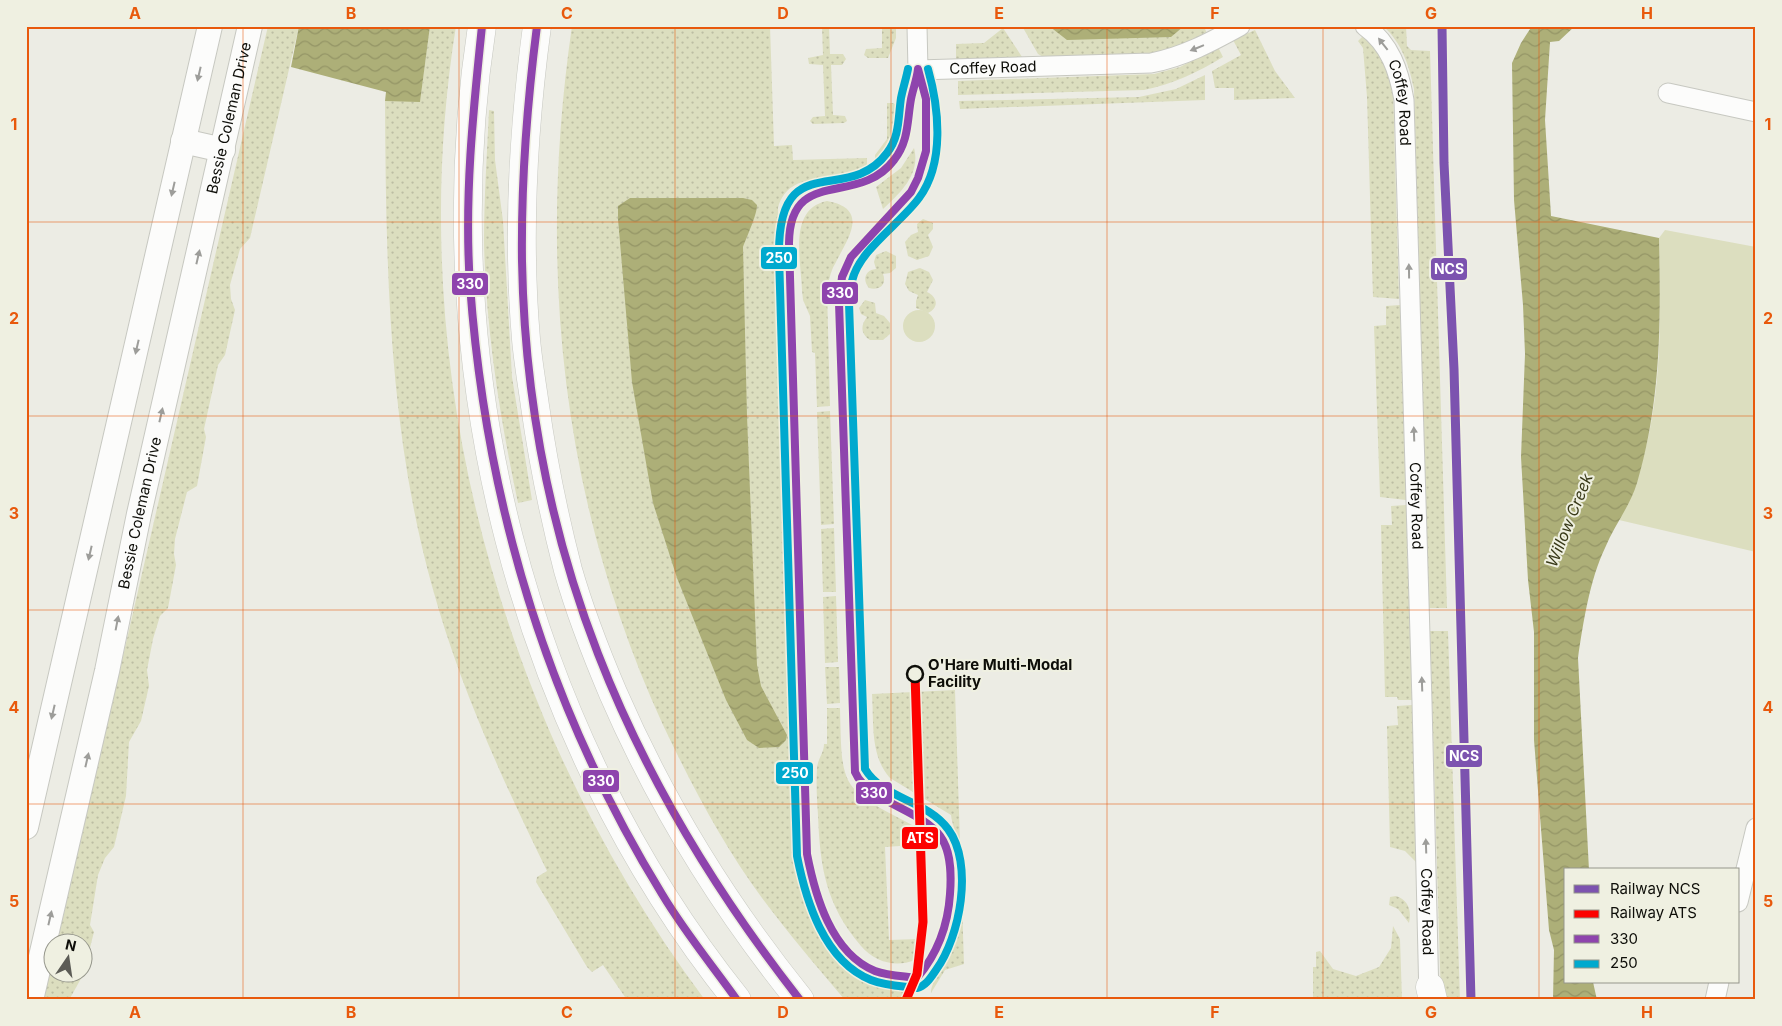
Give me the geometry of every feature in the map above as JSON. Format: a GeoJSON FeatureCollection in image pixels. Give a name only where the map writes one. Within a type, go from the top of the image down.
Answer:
{"type":"FeatureCollection","features":[{"type":"Feature","properties":{"kind":"main road"},"geometry":{"type":"LineString","coordinates":[[482,26],[476,65],[468,164],[469,282],[486,435],[522,584],[563,701],[615,815],[670,906],[737,1000]]}},
{"type":"Feature","properties":{"kind":"main road"},"geometry":{"type":"LineString","coordinates":[[537,26],[524,146],[522,217],[526,340],[550,497],[569,572],[595,651],[635,742],[677,822],[717,888],[772,965],[800,1000]]}},
{"type":"Feature","properties":{"kind":"street"},"geometry":{"type":"LineString","coordinates":[[26,827],[210,26]]}},
{"type":"Feature","properties":{"kind":"street","name":"Bessie Coleman Drive"},"geometry":{"type":"LineString","coordinates":[[30,1000],[107,671],[138,514],[250,26]]}},
{"type":"Feature","properties":{"kind":"street","name":"Coffey Road"},"geometry":{"type":"LineString","coordinates":[[916,26],[918,70],[1151,64],[1170,59],[1210,42],[1240,26]]}},
{"type":"Feature","properties":{"kind":"street","name":"Coffey Road"},"geometry":{"type":"LineString","coordinates":[[1365,26],[1386,48],[1400,79],[1404,100],[1430,996]]}},
{"type":"Feature","properties":{"kind":"street"},"geometry":{"type":"LineString","coordinates":[[1668,93],[1756,112]]}},
{"type":"Feature","properties":{"kind":"street"},"geometry":{"type":"LineString","coordinates":[[183,141],[223,150]]}},
{"type":"Feature","properties":{"kind":"street"},"geometry":{"type":"LineString","coordinates":[[1740,896],[1752,859],[1756,828]]}},
{"type":"Feature","properties":{"kind":"street"},"geometry":{"type":"LineString","coordinates":[[1715,1000],[1719,984]]}},
{"type":"Feature","properties":{"kind":"shaded area"},"geometry":{"type":"Polygon","coordinates":[[[268,26],[299,26],[250,238],[240,249],[230,285],[231,299],[235,310],[225,355],[218,365],[204,429],[206,437],[197,486],[187,492],[175,539],[174,554],[176,565],[168,608],[160,616],[153,639],[147,670],[149,686],[141,721],[129,742],[126,796],[114,847],[105,858],[98,875],[90,925],[94,932],[92,940],[92,934],[59,934],[268,26]]]}},
{"type":"Feature","properties":{"kind":"shaded area"},"geometry":{"type":"Polygon","coordinates":[[[430,26],[456,26],[442,154],[443,283],[457,412],[483,538],[522,661],[572,780],[633,893],[705,1000],[627,1000],[603,965],[592,972],[587,967],[536,882],[537,877],[547,871],[514,802],[468,695],[432,586],[417,526],[406,466],[392,345],[385,101],[420,101],[430,26]]]}},
{"type":"Feature","properties":{"kind":"shaded area"},"geometry":{"type":"Polygon","coordinates":[[[572,26],[770,26],[774,146],[792,145],[793,160],[867,158],[867,172],[855,176],[803,182],[793,187],[784,195],[778,208],[798,842],[800,860],[818,916],[839,950],[867,974],[903,989],[911,1000],[845,1000],[782,924],[734,857],[696,792],[663,725],[628,641],[601,556],[580,469],[566,382],[559,294],[557,206],[562,116],[572,26]]]}},
{"type":"Feature","properties":{"kind":"shaded area"},"geometry":{"type":"Polygon","coordinates":[[[822,26],[829,26],[830,54],[843,54],[846,59],[842,65],[831,65],[833,115],[845,116],[847,121],[844,123],[813,124],[810,121],[813,117],[825,116],[823,65],[809,64],[808,58],[823,55],[822,26]]]}},
{"type":"Feature","properties":{"kind":"shaded area"},"geometry":{"type":"Polygon","coordinates":[[[882,26],[896,26],[896,38],[888,58],[868,58],[864,55],[866,49],[882,48],[882,26]]]}},
{"type":"Feature","properties":{"kind":"shaded area"},"geometry":{"type":"Polygon","coordinates":[[[1022,26],[1204,26],[1207,34],[1183,46],[1152,56],[1045,58],[1038,54],[1022,26]]]}},
{"type":"Feature","properties":{"kind":"shaded area"},"geometry":{"type":"Polygon","coordinates":[[[1383,26],[1406,26],[1407,46],[1411,50],[1430,51],[1447,608],[1428,608],[1414,89],[1404,55],[1390,33],[1383,26]]]}},
{"type":"Feature","properties":{"kind":"shaded area"},"geometry":{"type":"Polygon","coordinates":[[[1003,28],[1024,60],[956,61],[956,44],[984,43],[1003,28]]]}},
{"type":"Feature","properties":{"kind":"shaded area"},"geometry":{"type":"Polygon","coordinates":[[[1255,30],[1275,71],[1295,98],[1234,100],[1234,88],[1215,88],[1212,71],[1241,55],[1233,40],[1255,30]]]}},
{"type":"Feature","properties":{"kind":"shaded area"},"geometry":{"type":"Polygon","coordinates":[[[1363,36],[1384,60],[1393,87],[1399,299],[1373,297],[1367,97],[1363,48],[1358,41],[1363,36]]]}},
{"type":"Feature","properties":{"kind":"shaded area"},"geometry":{"type":"Polygon","coordinates":[[[1218,47],[1223,57],[1175,81],[1144,90],[958,95],[958,81],[1154,74],[1180,67],[1218,47]]]}},
{"type":"Feature","properties":{"kind":"shaded area"},"geometry":{"type":"Polygon","coordinates":[[[1205,75],[1205,100],[960,109],[959,101],[1139,97],[1176,89],[1205,75]]]}},
{"type":"Feature","properties":{"kind":"shaded area"},"geometry":{"type":"Polygon","coordinates":[[[887,103],[893,103],[903,109],[903,118],[896,142],[887,156],[875,168],[875,155],[887,139],[887,103]]]}},
{"type":"Feature","properties":{"kind":"shaded area"},"geometry":{"type":"Polygon","coordinates":[[[489,110],[494,111],[495,160],[503,221],[512,377],[532,500],[518,503],[505,439],[495,374],[485,276],[485,193],[489,110]]]}},
{"type":"Feature","properties":{"kind":"shaded area"},"geometry":{"type":"Polygon","coordinates":[[[914,148],[915,157],[912,175],[902,190],[883,209],[876,187],[901,168],[914,148]]]}},
{"type":"Feature","properties":{"kind":"shaded area"},"geometry":{"type":"Polygon","coordinates":[[[827,201],[841,205],[849,211],[852,218],[852,227],[832,270],[827,290],[830,406],[817,407],[815,353],[812,352],[810,316],[803,300],[799,251],[802,225],[806,214],[815,206],[827,201]]]}},
{"type":"Feature","properties":{"kind":"shaded area"},"geometry":{"type":"Polygon","coordinates":[[[923,219],[933,223],[933,229],[928,235],[933,247],[929,256],[917,260],[908,256],[905,242],[911,235],[918,232],[917,224],[923,219]]]}},
{"type":"Feature","properties":{"kind":"shaded area"},"geometry":{"type":"Polygon","coordinates":[[[1665,230],[1756,247],[1756,552],[1619,520],[1634,487],[1645,453],[1652,418],[1657,383],[1659,347],[1659,238],[1665,230]]]}},
{"type":"Feature","properties":{"kind":"shaded area"},"geometry":{"type":"Polygon","coordinates":[[[886,251],[896,256],[896,268],[890,273],[883,274],[884,281],[882,286],[873,289],[869,288],[865,279],[867,273],[876,269],[874,262],[876,255],[886,251]]]}},
{"type":"Feature","properties":{"kind":"shaded area"},"geometry":{"type":"Polygon","coordinates":[[[920,268],[929,272],[933,280],[927,292],[931,294],[936,302],[932,311],[928,313],[916,308],[918,295],[909,291],[905,284],[908,272],[920,268]]]}},
{"type":"Feature","properties":{"kind":"shaded area"},"geometry":{"type":"Polygon","coordinates":[[[865,300],[875,303],[876,313],[884,316],[890,323],[890,334],[883,340],[870,340],[862,330],[867,317],[861,314],[859,308],[865,300]]]}},
{"type":"Feature","properties":{"kind":"shaded area"},"geometry":{"type":"Polygon","coordinates":[[[1400,305],[1406,500],[1380,497],[1374,326],[1386,325],[1386,306],[1400,305]]]}},
{"type":"Feature","properties":{"kind":"shaded area"},"geometry":{"type":"Polygon","coordinates":[[[919,310],[930,315],[935,326],[930,337],[919,342],[908,337],[903,326],[908,315],[919,310]]]}},
{"type":"Feature","properties":{"kind":"shaded area"},"geometry":{"type":"Polygon","coordinates":[[[830,411],[834,524],[821,525],[817,412],[830,411]]]}},
{"type":"Feature","properties":{"kind":"shaded area"},"geometry":{"type":"Polygon","coordinates":[[[1406,505],[1412,700],[1398,700],[1397,697],[1385,697],[1381,525],[1392,525],[1391,506],[1406,505]]]}},
{"type":"Feature","properties":{"kind":"shaded area"},"geometry":{"type":"Polygon","coordinates":[[[834,528],[836,592],[823,592],[821,529],[834,528]]]}},
{"type":"Feature","properties":{"kind":"shaded area"},"geometry":{"type":"Polygon","coordinates":[[[836,596],[838,662],[825,663],[823,597],[836,596]]]}},
{"type":"Feature","properties":{"kind":"shaded area"},"geometry":{"type":"Polygon","coordinates":[[[1430,631],[1448,631],[1460,1000],[1441,1000],[1430,631]]]}},
{"type":"Feature","properties":{"kind":"shaded area"},"geometry":{"type":"Polygon","coordinates":[[[825,667],[839,667],[840,703],[827,704],[825,667]]]}},
{"type":"Feature","properties":{"kind":"shaded area"},"geometry":{"type":"Polygon","coordinates":[[[955,690],[964,964],[945,970],[931,993],[933,983],[952,944],[955,932],[960,882],[957,840],[951,815],[890,778],[884,769],[879,760],[874,739],[872,694],[955,690]]]}},
{"type":"Feature","properties":{"kind":"shaded area"},"geometry":{"type":"Polygon","coordinates":[[[1412,705],[1417,863],[1405,851],[1390,847],[1387,726],[1398,725],[1397,706],[1412,705]]]}},
{"type":"Feature","properties":{"kind":"shaded area"},"geometry":{"type":"Polygon","coordinates":[[[827,708],[840,708],[842,756],[845,772],[850,784],[872,803],[914,826],[914,845],[885,847],[889,940],[918,939],[915,960],[900,963],[886,962],[867,952],[849,931],[840,916],[827,885],[819,834],[817,769],[824,744],[827,744],[827,708]]]}},
{"type":"Feature","properties":{"kind":"shaded area"},"geometry":{"type":"Polygon","coordinates":[[[1396,896],[1404,900],[1408,906],[1410,914],[1409,923],[1398,909],[1389,905],[1390,897],[1396,896]]]}},
{"type":"Feature","properties":{"kind":"shaded area"},"geometry":{"type":"Polygon","coordinates":[[[1393,926],[1400,939],[1402,1000],[1313,1000],[1313,967],[1316,967],[1316,952],[1320,951],[1333,969],[1356,976],[1379,967],[1391,948],[1393,926]]]}},
{"type":"Feature","properties":{"kind":"shaded area"},"geometry":{"type":"Polygon","coordinates":[[[47,984],[78,984],[69,1000],[44,1000],[47,984]]]}},
{"type":"Feature","properties":{"kind":"water"},"geometry":{"type":"Polygon","coordinates":[[[299,26],[430,26],[420,102],[385,101],[386,92],[291,67],[299,26]]]}},
{"type":"Feature","properties":{"kind":"water"},"geometry":{"type":"Polygon","coordinates":[[[1049,26],[1184,26],[1171,37],[1067,40],[1049,26]]]}},
{"type":"Feature","properties":{"kind":"water","name":"Willow Creek"},"geometry":{"type":"Polygon","coordinates":[[[1532,26],[1575,26],[1559,41],[1550,42],[1545,120],[1551,216],[1659,238],[1658,362],[1651,423],[1637,483],[1595,573],[1578,658],[1589,868],[1564,868],[1564,984],[1593,984],[1597,1000],[1553,1000],[1554,950],[1549,930],[1534,740],[1534,632],[1528,580],[1521,457],[1525,354],[1514,200],[1512,63],[1521,43],[1532,26]]]}},
{"type":"Feature","properties":{"kind":"water"},"geometry":{"type":"Polygon","coordinates":[[[630,198],[743,198],[752,200],[757,205],[754,220],[743,247],[747,416],[757,665],[761,686],[787,735],[786,740],[779,747],[759,748],[747,740],[726,700],[677,578],[653,503],[632,382],[618,219],[618,206],[630,198]]]}},
{"type":"Feature","properties":{"kind":"rail line","name":"NCS"},"geometry":{"type":"LineString","coordinates":[[1442,26],[1444,163],[1454,369],[1471,1000]]}},
{"type":"Feature","properties":{"kind":"rail line","name":"ATS"},"geometry":{"type":"LineString","coordinates":[[906,1000],[917,974],[923,922],[915,674]]}},
{"type":"Feature","properties":{"kind":"transit line","name":"330"},"geometry":{"type":"LineString","coordinates":[[482,26],[473,123],[468,253],[478,366],[491,446],[507,524],[529,601],[555,677],[586,751],[621,823],[662,894],[689,935],[737,1000]]}},
{"type":"Feature","properties":{"kind":"transit line","name":"330"},"geometry":{"type":"LineString","coordinates":[[537,26],[525,143],[522,261],[528,365],[543,465],[567,561],[598,654],[637,744],[684,831],[739,916],[800,1000]]}},
{"type":"Feature","properties":{"kind":"transit line","name":"250"},"geometry":{"type":"LineString","coordinates":[[908,69],[901,98],[896,133],[887,153],[871,168],[853,176],[818,183],[802,189],[790,200],[782,221],[779,255],[797,856],[812,910],[829,944],[841,959],[855,971],[871,980],[888,985],[917,988],[926,983],[932,975],[952,939],[961,900],[962,880],[956,844],[948,829],[929,812],[883,787],[865,769],[849,303],[850,289],[856,270],[871,248],[919,198],[933,169],[936,152],[937,118],[928,69]]}},
{"type":"Feature","properties":{"kind":"transit line","name":"330"},"geometry":{"type":"LineString","coordinates":[[918,69],[926,99],[926,151],[918,178],[911,192],[851,257],[842,277],[839,303],[855,772],[862,782],[875,794],[912,814],[935,830],[943,841],[948,854],[950,871],[949,906],[941,939],[931,959],[917,978],[880,973],[860,962],[847,951],[836,937],[820,904],[807,854],[789,243],[792,219],[801,204],[813,195],[863,182],[879,174],[894,160],[905,138],[918,69]]}},
{"type":"Feature","properties":{"kind":"place","name":"O'Hare Multi-Modal Facility"},"geometry":{"type":"Point","coordinates":[915,674]}}]}
